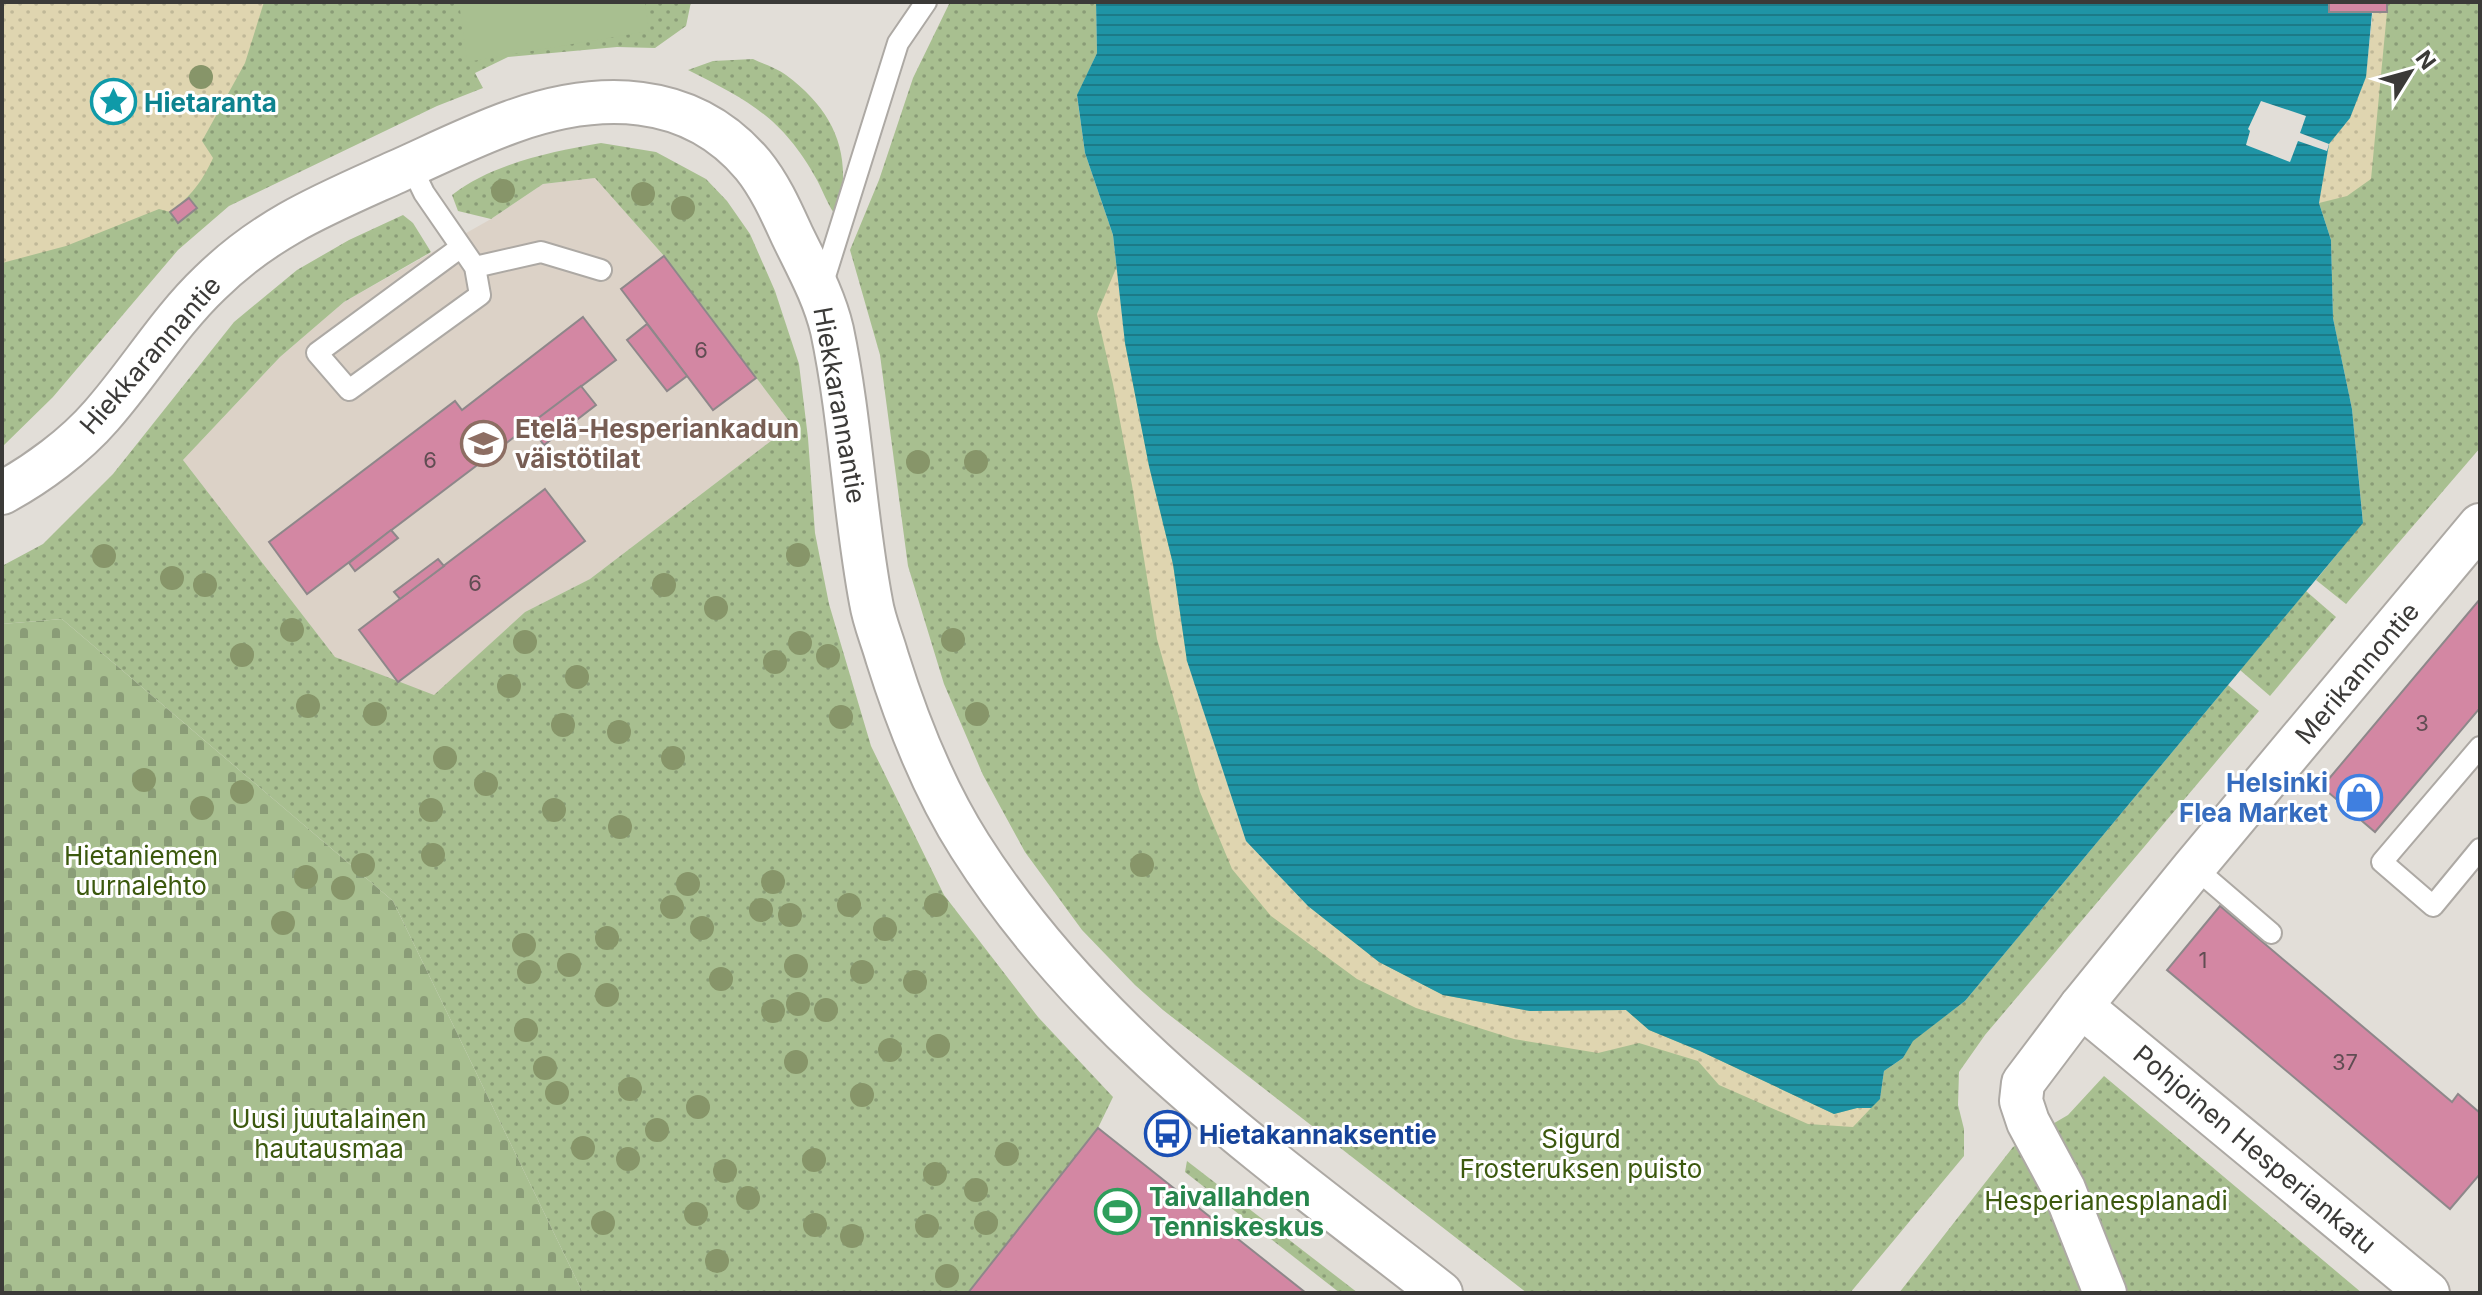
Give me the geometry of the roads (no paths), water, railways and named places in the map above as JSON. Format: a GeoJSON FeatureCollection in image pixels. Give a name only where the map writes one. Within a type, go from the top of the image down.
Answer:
{"type":"FeatureCollection","features":[{"type":"Feature","properties":{"kind":"street","name":"Hiekkarannantie"},"geometry":{"type":"LineString","coordinates":[[2,493],[57,456],[98,421],[208,284],[268,234],[302,215],[513,122],[572,105],[616,100],[664,108],[703,123],[728,140],[756,168],[777,202],[820,293],[832,329],[871,607],[903,707],[968,844],[1039,943],[1106,1018],[1193,1097],[1441,1293]]}},
{"type":"Feature","properties":{"kind":"street","name":"Merikannontie"},"geometry":{"type":"LineString","coordinates":[[2081,1006],[2480,525]]}},
{"type":"Feature","properties":{"kind":"street"},"geometry":{"type":"LineString","coordinates":[[2081,1006],[2023,1083],[2021,1101],[2028,1122],[2064,1189],[2105,1293]]}},
{"type":"Feature","properties":{"kind":"street","name":"Pohjoinen Hesperiankatu"},"geometry":{"type":"LineString","coordinates":[[2081,1006],[2428,1293]]}},
{"type":"Feature","properties":{"kind":"lane"},"geometry":{"type":"LineString","coordinates":[[820,293],[898,43],[926,2]]}},
{"type":"Feature","properties":{"kind":"lane"},"geometry":{"type":"LineString","coordinates":[[411,166],[424,193],[475,267],[480,295],[349,390],[317,353],[461,247]]}},
{"type":"Feature","properties":{"kind":"lane"},"geometry":{"type":"LineString","coordinates":[[475,267],[541,252],[601,270]]}},
{"type":"Feature","properties":{"kind":"lane"},"geometry":{"type":"LineString","coordinates":[[2480,747],[2382,862],[2433,906],[2480,849]]}},
{"type":"Feature","properties":{"kind":"lane"},"geometry":{"type":"LineString","coordinates":[[2194,867],[2271,933]]}},
{"type":"Feature","properties":{"kind":"water"},"geometry":{"type":"Polygon","coordinates":[[[1096,2],[2373,2],[2366,77],[2350,118],[2329,144],[2319,203],[2331,240],[2333,318],[2352,409],[2363,523],[1965,1001],[1913,1041],[1903,1058],[1884,1071],[1880,1099],[1871,1108],[1834,1114],[1649,1030],[1626,1010],[1530,1011],[1443,995],[1379,962],[1308,906],[1246,841],[1187,661],[1173,564],[1149,466],[1125,343],[1113,235],[1085,153],[1077,95],[1097,53],[1096,2]]]}},
{"type":"Feature","properties":{"kind":"place","name":"Hietaranta"},"geometry":{"type":"Point","coordinates":[113,102]}},
{"type":"Feature","properties":{"kind":"place","name":"Etelä-Hesperiankadun väistötilat"},"geometry":{"type":"Point","coordinates":[484,443]}},
{"type":"Feature","properties":{"kind":"place","name":"Helsinki Flea Market"},"geometry":{"type":"Point","coordinates":[2359,797]}},
{"type":"Feature","properties":{"kind":"place","name":"Hietakannaksentie"},"geometry":{"type":"Point","coordinates":[1168,1134]}},
{"type":"Feature","properties":{"kind":"place","name":"Taivallahden Tenniskeskus"},"geometry":{"type":"Point","coordinates":[1118,1211]}},
{"type":"Feature","properties":{"kind":"park label","name":"Hietaniemen uurnalehto"},"geometry":{"type":"Point","coordinates":[141,870]}},
{"type":"Feature","properties":{"kind":"park label","name":"Uusi juutalainen hautausmaa"},"geometry":{"type":"Point","coordinates":[329,1133]}},
{"type":"Feature","properties":{"kind":"park label","name":"Sigurd Frosteruksen puisto"},"geometry":{"type":"Point","coordinates":[1581,1153]}},
{"type":"Feature","properties":{"kind":"park label","name":"Hesperianesplanadi"},"geometry":{"type":"Point","coordinates":[2106,1200]}}]}
